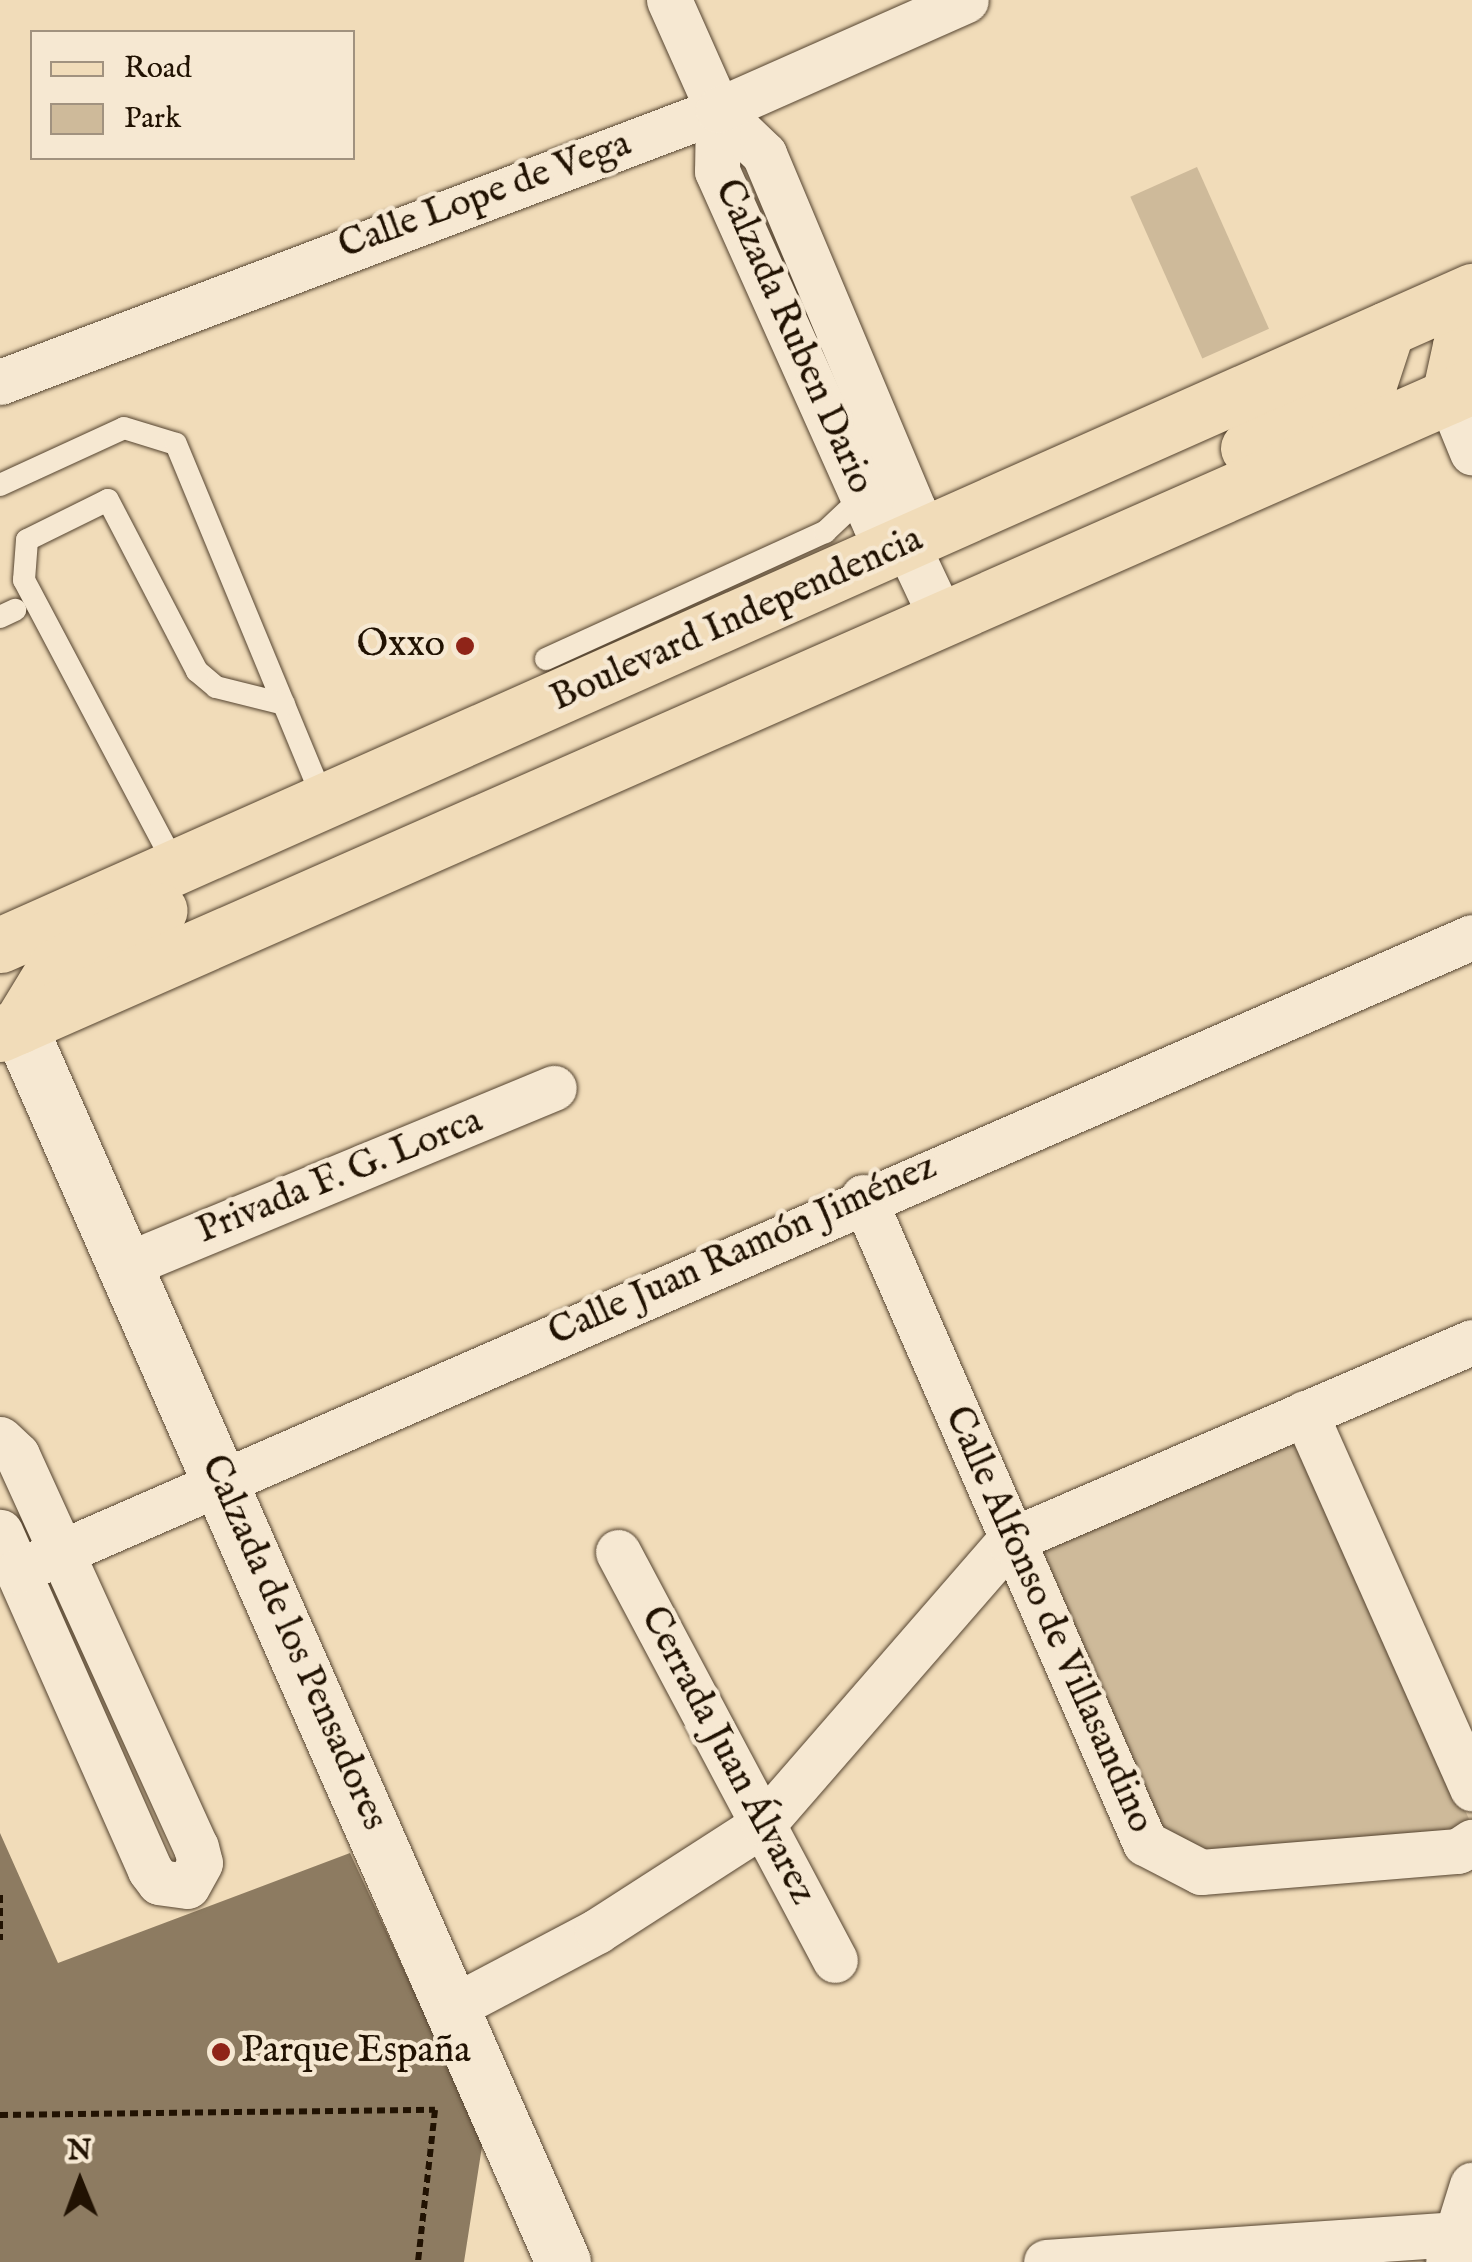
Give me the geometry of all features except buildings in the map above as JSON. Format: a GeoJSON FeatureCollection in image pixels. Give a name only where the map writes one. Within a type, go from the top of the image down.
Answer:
{"type":"FeatureCollection","features":[{"type":"Feature","properties":{"kind":"main road","name":"Boulevard Independencia"},"geometry":{"type":"LineString","coordinates":[[0,945],[1472,291]]}},
{"type":"Feature","properties":{"kind":"main road"},"geometry":{"type":"LineString","coordinates":[[1204,503],[1226,459],[1369,384],[1387,329]]}},
{"type":"Feature","properties":{"kind":"main road"},"geometry":{"type":"LineString","coordinates":[[1460,391],[1460,346],[1472,340]]}},
{"type":"Feature","properties":{"kind":"main road","name":"Boulevard Independencia"},"geometry":{"type":"LineString","coordinates":[[10,1030],[941,616],[1460,391]]}},
{"type":"Feature","properties":{"kind":"main road"},"geometry":{"type":"LineString","coordinates":[[10,1030],[55,967],[194,891],[308,808]]}},
{"type":"Feature","properties":{"kind":"street","name":"Calzada Ruben Dario"},"geometry":{"type":"LineString","coordinates":[[669,0],[718,110],[764,154],[914,510],[907,545]]}},
{"type":"Feature","properties":{"kind":"street","name":"Calle Lope de Vega"},"geometry":{"type":"LineString","coordinates":[[0,382],[718,110],[966,0]]}},
{"type":"Feature","properties":{"kind":"street","name":"Calzada Ruben Dario"},"geometry":{"type":"LineString","coordinates":[[718,110],[717,171],[875,524],[907,545],[941,616]]}},
{"type":"Feature","properties":{"kind":"street"},"geometry":{"type":"LineString","coordinates":[[1460,391],[1472,452]]}},
{"type":"Feature","properties":{"kind":"street","name":"Calle Juan Ramón Jiménez"},"geometry":{"type":"LineString","coordinates":[[9,1552],[60,1553],[863,1197],[1472,938]]}},
{"type":"Feature","properties":{"kind":"street","name":"Calzada de los Pensadores"},"geometry":{"type":"LineString","coordinates":[[10,1030],[126,1266],[455,2006],[563,2262]]}},
{"type":"Feature","properties":{"kind":"street","name":"Privada F. G. Lorca"},"geometry":{"type":"LineString","coordinates":[[126,1266],[554,1088]]}},
{"type":"Feature","properties":{"kind":"street","name":"Calle Alfonso de Villasandino"},"geometry":{"type":"LineString","coordinates":[[863,1197],[1009,1540],[1145,1843],[1168,1860],[1201,1872],[1458,1851],[1472,1842]]}},
{"type":"Feature","properties":{"kind":"street"},"geometry":{"type":"LineString","coordinates":[[455,2006],[597,1931],[763,1824],[1009,1540],[1472,1342]]}},
{"type":"Feature","properties":{"kind":"street"},"geometry":{"type":"LineString","coordinates":[[1305,1413],[1472,1788]]}},
{"type":"Feature","properties":{"kind":"street"},"geometry":{"type":"LineString","coordinates":[[0,1438],[17,1455],[196,1847],[200,1864],[187,1886],[158,1882],[150,1870],[9,1552]]}},
{"type":"Feature","properties":{"kind":"street","name":"Cerrada Juan Álvarez"},"geometry":{"type":"LineString","coordinates":[[618,1552],[835,1960]]}},
{"type":"Feature","properties":{"kind":"street"},"geometry":{"type":"LineString","coordinates":[[1046,2262],[1451,2248],[1472,2185]]}},
{"type":"Feature","properties":{"kind":"lane"},"geometry":{"type":"LineString","coordinates":[[810,378],[851,361]]}},
{"type":"Feature","properties":{"kind":"lane"},"geometry":{"type":"LineString","coordinates":[[0,486],[124,428],[176,444],[284,704],[308,808]]}},
{"type":"Feature","properties":{"kind":"lane"},"geometry":{"type":"LineString","coordinates":[[546,660],[825,532],[862,496]]}},
{"type":"Feature","properties":{"kind":"lane"},"geometry":{"type":"LineString","coordinates":[[176,867],[24,580],[27,540],[108,500],[197,671],[216,687],[284,704]]}},
{"type":"Feature","properties":{"kind":"path"},"geometry":{"type":"LineString","coordinates":[[0,1895],[0,1940]]}},
{"type":"Feature","properties":{"kind":"path"},"geometry":{"type":"LineString","coordinates":[[0,2115],[435,2110],[418,2262]]}},
{"type":"Feature","properties":{"kind":"green space"},"geometry":{"type":"Polygon","coordinates":[[[1197,167],[1269,329],[1202,358],[1130,197],[1197,167]]]}},
{"type":"Feature","properties":{"kind":"green space"},"geometry":{"type":"Polygon","coordinates":[[[1299,1435],[1469,1819],[1453,1834],[1207,1851],[1156,1839],[1032,1549],[1299,1435]]]}},
{"type":"Feature","properties":{"kind":"place","name":"Oxxo"},"geometry":{"type":"Point","coordinates":[465,646]}},
{"type":"Feature","properties":{"kind":"place","name":"Parque España"},"geometry":{"type":"Point","coordinates":[221,2052]}}]}
